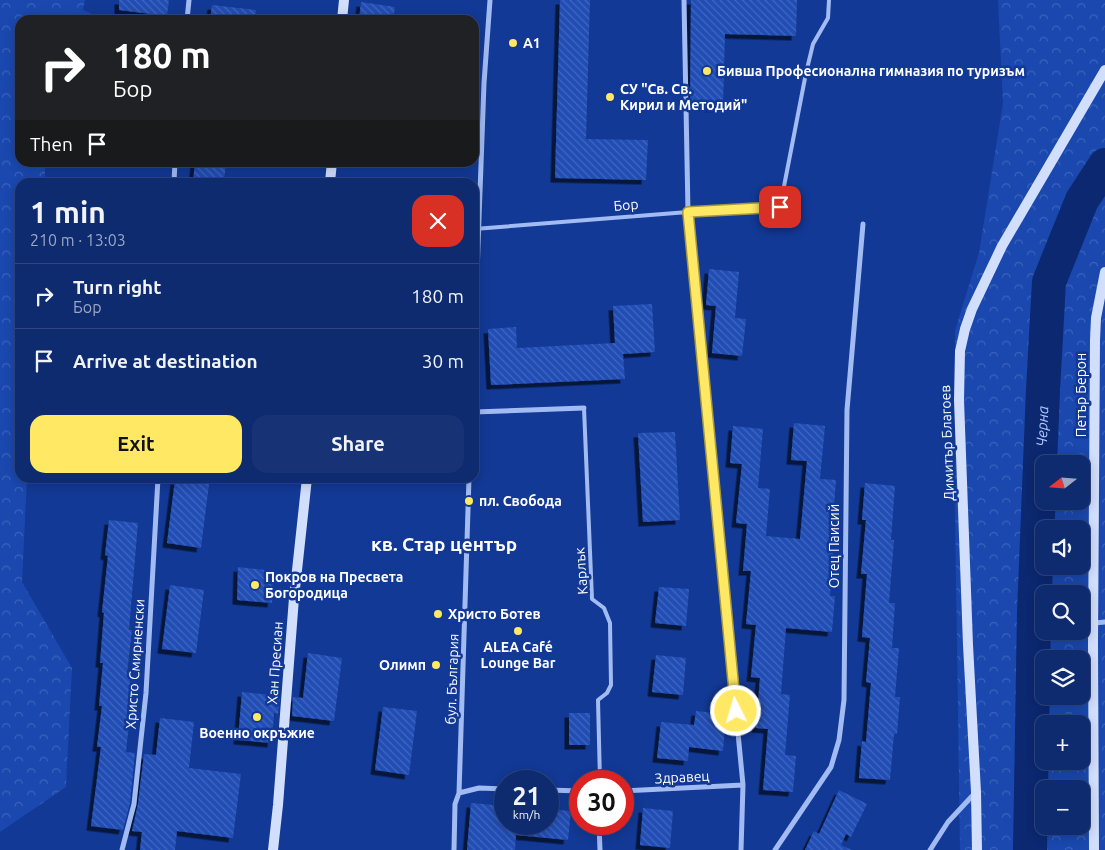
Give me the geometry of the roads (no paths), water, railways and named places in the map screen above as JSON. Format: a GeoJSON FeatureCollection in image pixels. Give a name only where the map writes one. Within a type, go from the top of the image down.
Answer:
{"type":"FeatureCollection","features":[{"type":"Feature","properties":{"kind":"main road"},"geometry":{"type":"LineString","coordinates":[[342,15],[344,0]]}},
{"type":"Feature","properties":{"kind":"main road","name":"Димитър Благоев"},"geometry":{"type":"LineString","coordinates":[[977,850],[959,400],[960,351],[972,309],[1002,246],[1105,70]]}},
{"type":"Feature","properties":{"kind":"main road","name":"Петър Берон"},"geometry":{"type":"LineString","coordinates":[[1094,850],[1095,340],[1096,318],[1105,272]]}},
{"type":"Feature","properties":{"kind":"main road","name":"Хан Пресиан"},"geometry":{"type":"LineString","coordinates":[[273,850],[294,598],[306,483]]}},
{"type":"Feature","properties":{"kind":"street"},"geometry":{"type":"LineString","coordinates":[[188,15],[189,0]]}},
{"type":"Feature","properties":{"kind":"street"},"geometry":{"type":"LineString","coordinates":[[479,187],[490,0]]}},
{"type":"Feature","properties":{"kind":"street"},"geometry":{"type":"LineString","coordinates":[[684,0],[688,212],[743,785],[741,850]]}},
{"type":"Feature","properties":{"kind":"street","name":"Отец Паисий"},"geometry":{"type":"LineString","coordinates":[[775,850],[831,767],[839,740],[844,700],[847,410],[863,224]]}},
{"type":"Feature","properties":{"kind":"street"},"geometry":{"type":"LineString","coordinates":[[479,412],[584,408]]}},
{"type":"Feature","properties":{"kind":"street","name":"Христо Смирненски"},"geometry":{"type":"LineString","coordinates":[[122,850],[134,804],[146,693],[158,483]]}},
{"type":"Feature","properties":{"kind":"street","name":"бул. България"},"geometry":{"type":"LineString","coordinates":[[454,850],[454,804],[459,793],[469,483]]}},
{"type":"Feature","properties":{"kind":"street"},"geometry":{"type":"LineString","coordinates":[[1094,623],[1105,622]]}},
{"type":"Feature","properties":{"kind":"street","name":"Здравец"},"geometry":{"type":"LineString","coordinates":[[634,790],[743,785]]}},
{"type":"Feature","properties":{"kind":"street"},"geometry":{"type":"LineString","coordinates":[[459,793],[479,788],[494,789]]}},
{"type":"Feature","properties":{"kind":"street"},"geometry":{"type":"LineString","coordinates":[[930,850],[948,822],[976,792]]}},
{"type":"Feature","properties":{"kind":"street"},"geometry":{"type":"LineString","coordinates":[[599,835],[600,850]]}},
{"type":"Feature","properties":{"kind":"lane","name":"Бор"},"geometry":{"type":"LineString","coordinates":[[479,229],[688,212],[780,207],[806,73],[813,44],[828,18],[829,0]]}},
{"type":"Feature","properties":{"kind":"lane","name":"Карлък"},"geometry":{"type":"LineString","coordinates":[[584,408],[592,599],[604,608],[610,622],[611,685],[607,693],[598,700],[600,770]]}},
{"type":"Feature","properties":{"kind":"waterway","name":"Черна"},"geometry":{"type":"LineString","coordinates":[[1030,850],[1034,614],[1049,282],[1082,200],[1105,165]]}},
{"type":"Feature","properties":{"kind":"place","name":"A1"},"geometry":{"type":"Point","coordinates":[513,43]}},
{"type":"Feature","properties":{"kind":"place","name":"Бивша Професионална гимназия по туризъм"},"geometry":{"type":"Point","coordinates":[707,71]}},
{"type":"Feature","properties":{"kind":"place","name":"СУ \"Св. Св. Кирил и Методий\""},"geometry":{"type":"Point","coordinates":[610,97]}},
{"type":"Feature","properties":{"kind":"place","name":"пл. Свобода"},"geometry":{"type":"Point","coordinates":[469,501]}},
{"type":"Feature","properties":{"kind":"place","name":"Покров на Пресвета Богородица"},"geometry":{"type":"Point","coordinates":[255,585]}},
{"type":"Feature","properties":{"kind":"place","name":"Христо Ботев"},"geometry":{"type":"Point","coordinates":[438,614]}},
{"type":"Feature","properties":{"kind":"place","name":"ALEA Café Lounge Bar"},"geometry":{"type":"Point","coordinates":[518,631]}},
{"type":"Feature","properties":{"kind":"place","name":"Олимп"},"geometry":{"type":"Point","coordinates":[436,665]}},
{"type":"Feature","properties":{"kind":"place","name":"Военно окръжие"},"geometry":{"type":"Point","coordinates":[257,717]}},
{"type":"Feature","properties":{"kind":"district","name":"кв. Стар център"},"geometry":{"type":"Point","coordinates":[444,544]}}]}
